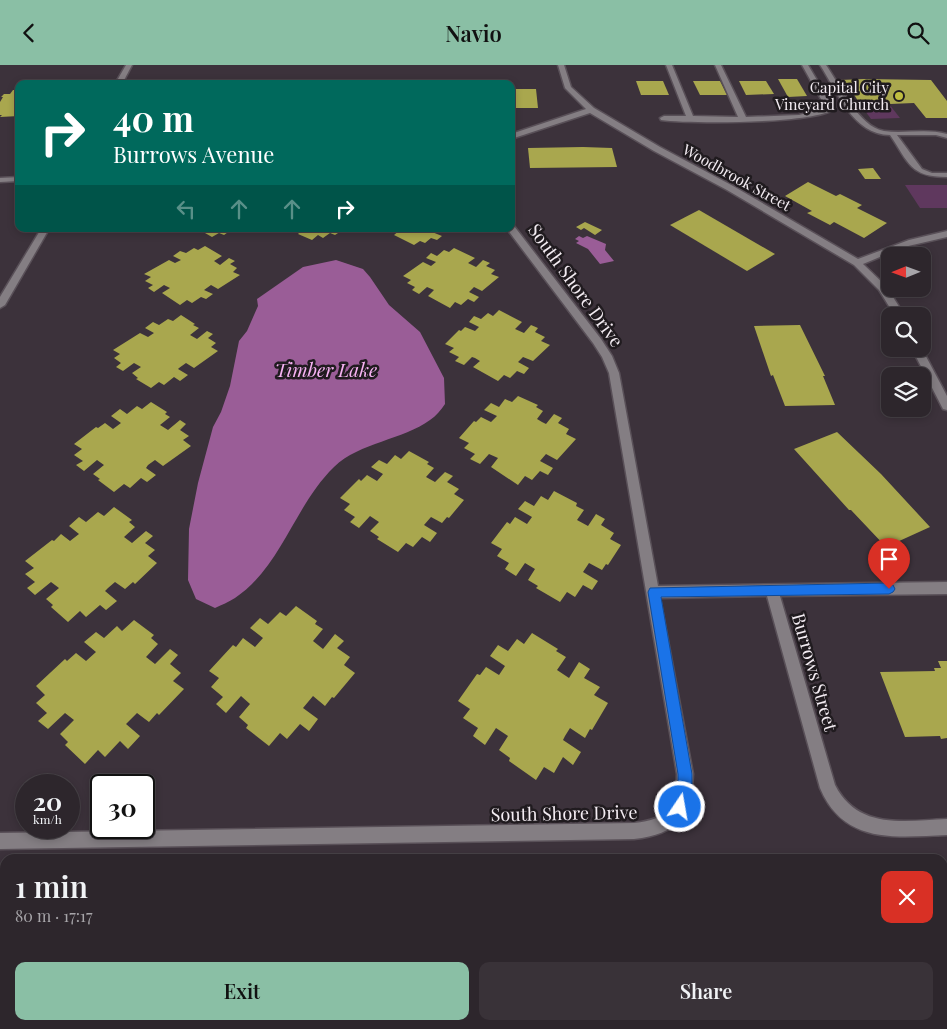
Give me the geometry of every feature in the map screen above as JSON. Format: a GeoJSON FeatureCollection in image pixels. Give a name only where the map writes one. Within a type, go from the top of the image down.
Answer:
{"type":"FeatureCollection","features":[{"type":"Feature","properties":{"kind":"street"},"geometry":{"type":"LineString","coordinates":[[120,80],[129,65]]}},
{"type":"Feature","properties":{"kind":"street","name":"Woodbrook Street"},"geometry":{"type":"LineString","coordinates":[[561,65],[568,88],[590,110],[857,263],[883,288],[895,307]]}},
{"type":"Feature","properties":{"kind":"street"},"geometry":{"type":"LineString","coordinates":[[670,65],[690,118]]}},
{"type":"Feature","properties":{"kind":"street"},"geometry":{"type":"LineString","coordinates":[[718,65],[743,119]]}},
{"type":"Feature","properties":{"kind":"street"},"geometry":{"type":"LineString","coordinates":[[664,118],[790,118],[824,113],[830,109],[804,65]]}},
{"type":"Feature","properties":{"kind":"street"},"geometry":{"type":"LineString","coordinates":[[822,65],[858,119],[875,131],[936,133],[947,137]]}},
{"type":"Feature","properties":{"kind":"street"},"geometry":{"type":"LineString","coordinates":[[515,136],[590,110]]}},
{"type":"Feature","properties":{"kind":"street"},"geometry":{"type":"LineString","coordinates":[[892,133],[919,171],[931,175],[947,175]]}},
{"type":"Feature","properties":{"kind":"street"},"geometry":{"type":"LineString","coordinates":[[0,179],[15,179]]}},
{"type":"Feature","properties":{"kind":"street"},"geometry":{"type":"LineString","coordinates":[[0,305],[43,232]]}},
{"type":"Feature","properties":{"kind":"street","name":"South Shore Drive"},"geometry":{"type":"LineString","coordinates":[[0,841],[649,830],[663,826],[680,807],[685,793],[685,774],[614,373],[607,356],[514,232]]}},
{"type":"Feature","properties":{"kind":"street"},"geometry":{"type":"LineString","coordinates":[[857,263],[898,246],[947,234]]}},
{"type":"Feature","properties":{"kind":"street"},"geometry":{"type":"LineString","coordinates":[[921,357],[947,406]]}},
{"type":"Feature","properties":{"kind":"street","name":"Burrows Street"},"geometry":{"type":"LineString","coordinates":[[947,588],[772,590],[828,788],[839,807],[857,821],[878,828],[947,827]]}},
{"type":"Feature","properties":{"kind":"street"},"geometry":{"type":"LineString","coordinates":[[654,592],[772,590]]}},
{"type":"Feature","properties":{"kind":"shaded area"},"geometry":{"type":"Polygon","coordinates":[[[860,104],[889,104],[900,118],[871,119],[860,104]]]}},
{"type":"Feature","properties":{"kind":"shaded area"},"geometry":{"type":"Polygon","coordinates":[[[905,185],[947,185],[947,208],[920,208],[905,185]]]}},
{"type":"Feature","properties":{"kind":"water"},"geometry":{"type":"Polygon","coordinates":[[[579,236],[583,238],[587,236],[606,244],[605,250],[614,261],[600,264],[588,249],[576,243],[579,241],[575,239],[579,236]]]}},
{"type":"Feature","properties":{"kind":"water","name":"Timber Lake"},"geometry":{"type":"Polygon","coordinates":[[[336,260],[363,269],[389,305],[420,332],[444,378],[445,404],[434,417],[419,427],[356,452],[334,467],[308,499],[265,570],[235,598],[215,608],[196,599],[188,580],[189,529],[198,483],[213,427],[221,412],[230,386],[239,341],[247,331],[258,306],[257,299],[303,267],[336,260]]]}},
{"type":"Feature","properties":{"kind":"building"},"geometry":{"type":"Polygon","coordinates":[[[778,79],[797,79],[807,96],[788,97],[778,79]]]}},
{"type":"Feature","properties":{"kind":"building","name":"Capital City Vineyard Church"},"geometry":{"type":"Polygon","coordinates":[[[840,80],[931,80],[947,101],[947,118],[926,118],[914,103],[890,104],[888,101],[858,101],[848,85],[843,85],[840,80]]]}},
{"type":"Feature","properties":{"kind":"building"},"geometry":{"type":"Polygon","coordinates":[[[636,81],[663,81],[669,95],[641,95],[636,81]]]}},
{"type":"Feature","properties":{"kind":"building"},"geometry":{"type":"Polygon","coordinates":[[[693,81],[720,81],[727,95],[700,95],[693,81]]]}},
{"type":"Feature","properties":{"kind":"building"},"geometry":{"type":"Polygon","coordinates":[[[739,81],[766,81],[774,94],[746,95],[739,81]]]}},
{"type":"Feature","properties":{"kind":"building"},"geometry":{"type":"Polygon","coordinates":[[[515,89],[536,89],[538,108],[515,108],[515,89]]]}},
{"type":"Feature","properties":{"kind":"building"},"geometry":{"type":"Polygon","coordinates":[[[15,90],[15,116],[0,117],[2,115],[0,115],[0,102],[3,97],[1,97],[4,94],[10,94],[15,90]]]}},
{"type":"Feature","properties":{"kind":"building"},"geometry":{"type":"Polygon","coordinates":[[[528,148],[612,148],[617,167],[530,168],[528,148]]]}},
{"type":"Feature","properties":{"kind":"building"},"geometry":{"type":"Polygon","coordinates":[[[873,168],[881,179],[865,179],[858,169],[873,168]]]}},
{"type":"Feature","properties":{"kind":"building"},"geometry":{"type":"Polygon","coordinates":[[[808,182],[836,196],[840,194],[862,205],[857,208],[887,223],[864,238],[834,222],[830,225],[807,213],[812,211],[785,196],[808,182]]]}},
{"type":"Feature","properties":{"kind":"building"},"geometry":{"type":"Polygon","coordinates":[[[699,210],[775,254],[747,271],[670,225],[699,210]]]}},
{"type":"Feature","properties":{"kind":"building"},"geometry":{"type":"Polygon","coordinates":[[[585,222],[602,230],[595,235],[584,228],[581,230],[576,227],[585,222]]]}},
{"type":"Feature","properties":{"kind":"building"},"geometry":{"type":"Polygon","coordinates":[[[203,232],[228,232],[224,235],[219,233],[212,237],[203,232]]]}},
{"type":"Feature","properties":{"kind":"building"},"geometry":{"type":"Polygon","coordinates":[[[297,232],[340,232],[335,235],[330,233],[323,238],[318,235],[312,240],[297,232]]]}},
{"type":"Feature","properties":{"kind":"building"},"geometry":{"type":"Polygon","coordinates":[[[398,232],[432,232],[442,236],[437,240],[431,238],[425,243],[420,241],[414,245],[394,235],[398,232]]]}},
{"type":"Feature","properties":{"kind":"building"},"geometry":{"type":"Polygon","coordinates":[[[205,246],[222,256],[214,261],[220,265],[229,258],[235,261],[230,264],[237,268],[233,272],[240,275],[218,289],[211,285],[204,290],[213,294],[206,299],[201,297],[192,303],[187,300],[180,305],[162,293],[170,288],[164,285],[154,292],[148,288],[153,285],[145,281],[151,277],[144,274],[169,260],[175,263],[181,260],[173,256],[180,251],[186,253],[194,248],[198,250],[205,246]]]}},
{"type":"Feature","properties":{"kind":"building"},"geometry":{"type":"Polygon","coordinates":[[[454,248],[475,258],[468,263],[476,267],[483,260],[490,263],[486,266],[495,270],[491,274],[499,277],[482,291],[474,287],[469,292],[479,297],[474,302],[468,299],[461,305],[455,302],[450,308],[428,296],[434,290],[427,287],[419,294],[412,290],[415,287],[407,283],[411,280],[403,276],[423,262],[431,266],[436,262],[426,258],[431,253],[437,256],[444,250],[449,252],[454,248]]]}},
{"type":"Feature","properties":{"kind":"building"},"geometry":{"type":"Polygon","coordinates":[[[499,310],[522,322],[515,329],[524,333],[531,325],[538,328],[535,332],[545,337],[541,341],[550,345],[533,361],[523,357],[518,362],[529,368],[524,374],[517,371],[510,378],[504,375],[498,381],[473,367],[480,361],[475,358],[472,357],[464,365],[455,361],[459,357],[449,352],[454,348],[445,344],[459,330],[461,331],[465,327],[475,331],[479,327],[469,322],[474,316],[481,319],[488,313],[493,316],[499,310]]]}},
{"type":"Feature","properties":{"kind":"building"},"geometry":{"type":"Polygon","coordinates":[[[181,315],[199,328],[190,335],[197,339],[207,331],[213,334],[208,338],[216,343],[211,347],[218,351],[194,368],[186,363],[179,368],[188,375],[180,381],[174,377],[164,385],[159,382],[151,388],[136,379],[138,378],[132,373],[141,367],[134,363],[123,371],[116,367],[121,363],[114,358],[120,354],[113,350],[140,333],[148,337],[154,333],[145,328],[153,322],[159,325],[168,319],[173,321],[181,315]]]}},
{"type":"Feature","properties":{"kind":"building"},"geometry":{"type":"Polygon","coordinates":[[[800,325],[825,376],[823,376],[835,405],[785,406],[773,375],[771,376],[754,326],[800,325]]]}},
{"type":"Feature","properties":{"kind":"building"},"geometry":{"type":"Polygon","coordinates":[[[518,396],[538,405],[536,407],[543,411],[537,419],[546,424],[554,414],[562,418],[558,423],[569,429],[566,434],[576,439],[557,460],[546,454],[540,461],[553,468],[548,475],[540,471],[532,480],[525,476],[518,485],[491,467],[498,458],[489,454],[480,464],[470,459],[475,454],[464,448],[469,443],[459,438],[474,421],[476,422],[481,417],[491,422],[497,416],[484,410],[491,403],[499,407],[505,399],[512,402],[518,396]]]}},
{"type":"Feature","properties":{"kind":"building"},"geometry":{"type":"Polygon","coordinates":[[[151,402],[167,412],[165,414],[170,417],[160,425],[168,430],[180,420],[186,424],[180,430],[189,436],[183,440],[191,446],[163,466],[155,460],[148,465],[146,468],[156,475],[147,482],[141,478],[130,488],[124,484],[114,492],[93,474],[104,465],[97,460],[84,471],[76,465],[83,461],[74,455],[82,449],[74,444],[96,427],[98,428],[105,423],[113,429],[121,423],[111,416],[120,409],[127,414],[137,406],[142,409],[151,402]]]}},
{"type":"Feature","properties":{"kind":"building"},"geometry":{"type":"Polygon","coordinates":[[[837,432],[881,474],[930,527],[886,547],[849,510],[794,449],[837,432]]]}},
{"type":"Feature","properties":{"kind":"building"},"geometry":{"type":"Polygon","coordinates":[[[409,451],[429,462],[427,464],[434,468],[426,477],[435,482],[445,472],[453,476],[447,482],[459,489],[454,494],[464,500],[449,518],[447,517],[442,523],[431,517],[424,525],[437,533],[430,542],[422,537],[413,547],[406,543],[398,552],[377,539],[379,537],[370,531],[379,522],[370,516],[359,528],[350,522],[355,517],[344,510],[350,504],[340,498],[359,479],[361,481],[367,475],[377,481],[383,474],[371,467],[379,460],[387,464],[395,455],[401,459],[409,451]]]}},
{"type":"Feature","properties":{"kind":"building"},"geometry":{"type":"Polygon","coordinates":[[[554,491],[577,503],[576,506],[584,510],[577,520],[588,526],[596,514],[605,519],[601,525],[614,533],[610,539],[621,545],[608,565],[606,564],[602,570],[589,563],[583,572],[598,581],[592,590],[583,585],[575,597],[567,592],[560,602],[536,588],[538,586],[528,580],[535,569],[525,563],[516,576],[505,569],[509,563],[497,556],[502,549],[491,543],[507,522],[510,524],[515,517],[527,524],[532,517],[518,509],[525,501],[534,506],[541,496],[548,500],[554,491]]]}},
{"type":"Feature","properties":{"kind":"building"},"geometry":{"type":"Polygon","coordinates":[[[114,507],[132,520],[129,522],[135,527],[124,537],[132,543],[146,531],[153,536],[145,543],[155,550],[148,556],[157,563],[135,584],[133,582],[125,589],[115,582],[108,588],[105,591],[117,601],[106,610],[100,605],[86,617],[80,611],[68,622],[51,607],[53,605],[46,599],[59,588],[51,582],[35,595],[27,588],[35,582],[25,574],[34,568],[25,561],[61,534],[70,541],[79,534],[69,526],[79,517],[86,522],[98,512],[104,516],[114,507]]]}},
{"type":"Feature","properties":{"kind":"building"},"geometry":{"type":"Polygon","coordinates":[[[296,606],[317,621],[315,624],[323,629],[313,641],[323,649],[335,634],[344,641],[337,648],[350,657],[344,665],[355,673],[325,706],[313,696],[303,708],[318,719],[309,731],[300,724],[287,739],[280,733],[269,746],[246,728],[248,725],[239,717],[250,704],[241,696],[226,713],[216,704],[223,697],[211,687],[219,678],[209,671],[233,645],[236,647],[243,638],[255,647],[263,638],[250,628],[260,618],[268,624],[280,612],[286,616],[296,606]]]}},
{"type":"Feature","properties":{"kind":"building"},"geometry":{"type":"Polygon","coordinates":[[[134,620],[154,635],[151,638],[158,644],[146,657],[155,664],[170,649],[178,655],[170,664],[181,673],[173,681],[184,689],[159,715],[157,713],[149,722],[137,713],[126,724],[140,736],[128,749],[120,741],[105,757],[98,750],[85,764],[65,745],[68,742],[60,734],[74,720],[65,713],[48,729],[38,721],[47,713],[36,703],[45,695],[36,686],[65,659],[67,661],[76,653],[86,661],[96,652],[84,642],[96,632],[104,638],[117,626],[122,631],[134,620]]]}},
{"type":"Feature","properties":{"kind":"building"},"geometry":{"type":"Polygon","coordinates":[[[532,633],[558,649],[556,651],[566,657],[557,670],[569,678],[579,662],[590,669],[584,678],[600,687],[594,695],[608,703],[585,738],[570,728],[565,736],[563,740],[581,752],[573,765],[563,757],[554,773],[544,767],[536,780],[509,761],[510,758],[499,750],[508,736],[496,728],[485,745],[473,736],[478,728],[463,718],[470,709],[458,701],[477,674],[480,675],[486,667],[499,675],[505,666],[490,656],[498,645],[508,651],[517,639],[524,644],[532,633]]]}},
{"type":"Feature","properties":{"kind":"building"},"geometry":{"type":"Polygon","coordinates":[[[938,661],[947,661],[947,738],[941,739],[940,736],[905,737],[880,672],[935,671],[934,668],[941,668],[938,661]]]}},
{"type":"Feature","properties":{"kind":"place","name":"Capital City Vineyard Church"},"geometry":{"type":"Point","coordinates":[899,96]}},
{"type":"Feature","properties":{"kind":"route"},"geometry":{"type":"LineString","coordinates":[[680,807],[685,793],[685,774],[654,592],[889,589]]}}]}
